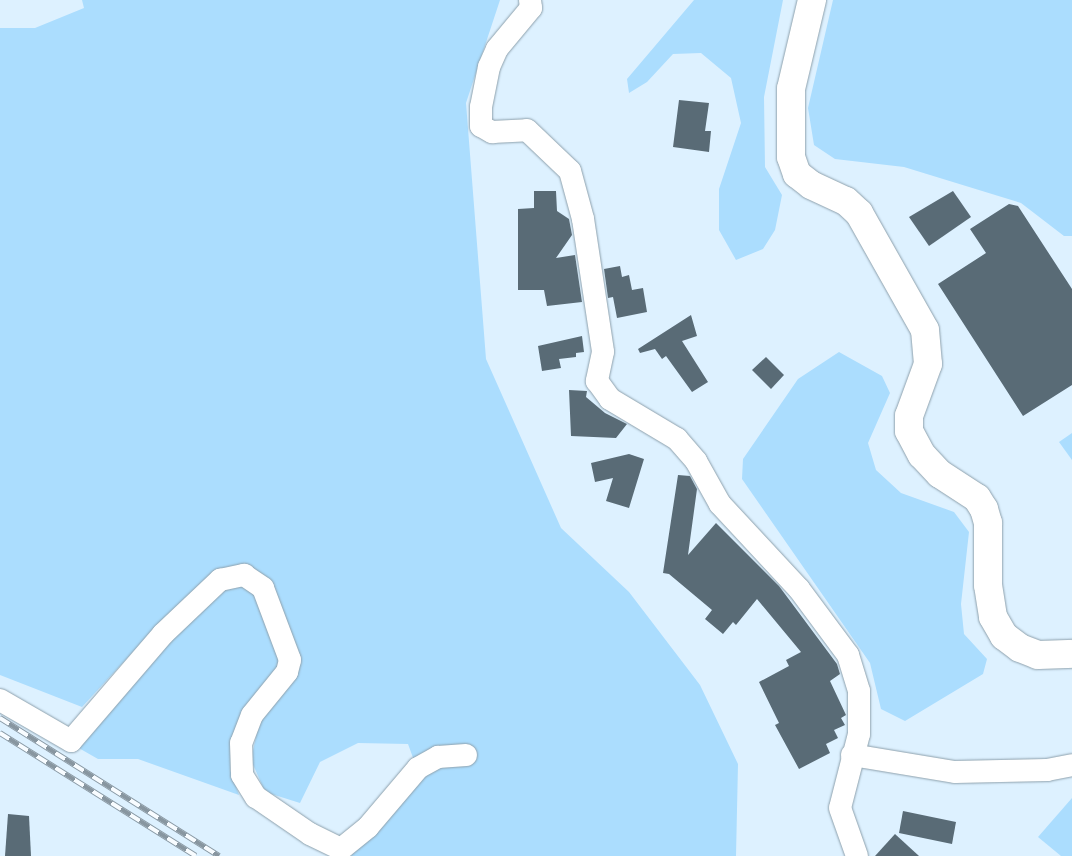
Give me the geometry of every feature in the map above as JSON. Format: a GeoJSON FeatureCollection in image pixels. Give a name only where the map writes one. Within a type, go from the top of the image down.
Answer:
{"type":"FeatureCollection","features":[{"type":"Feature","properties":{"kind":"street"},"geometry":{"type":"LineString","coordinates":[[530,0],[531,8],[497,50],[489,67],[481,108],[481,126],[492,132],[527,130],[570,172],[583,219],[603,352],[597,381],[610,399],[677,439],[696,461],[720,504],[799,589],[848,655],[859,691],[859,734],[840,808],[856,856]]}},
{"type":"Feature","properties":{"kind":"street"},"geometry":{"type":"LineString","coordinates":[[812,0],[791,89],[791,157],[798,174],[811,185],[846,201],[859,213],[925,330],[928,364],[909,416],[910,431],[914,446],[928,462],[940,474],[977,498],[984,508],[988,522],[988,585],[993,618],[1004,636],[1020,648],[1038,655],[1072,654]]}},
{"type":"Feature","properties":{"kind":"street"},"geometry":{"type":"LineString","coordinates":[[0,700],[71,741],[163,634],[220,580],[244,575],[263,588],[290,660],[286,672],[252,715],[241,743],[242,775],[256,797],[310,834],[341,849],[368,827],[418,768],[438,757],[466,754]]}},
{"type":"Feature","properties":{"kind":"street"},"geometry":{"type":"LineString","coordinates":[[852,756],[954,772],[1047,770],[1072,764]]}},
{"type":"Feature","properties":{"kind":"shaded area"},"geometry":{"type":"Polygon","coordinates":[[[82,0],[500,0],[466,103],[486,359],[561,528],[629,592],[700,685],[738,764],[736,856],[351,856],[420,777],[408,744],[358,743],[320,762],[300,803],[265,792],[251,760],[260,718],[296,661],[244,573],[155,628],[82,707],[0,675],[0,28],[35,28],[84,8],[82,0]]]}},
{"type":"Feature","properties":{"kind":"shaded area"},"geometry":{"type":"Polygon","coordinates":[[[694,0],[783,0],[764,97],[765,167],[782,195],[775,230],[763,249],[736,260],[719,230],[719,189],[741,123],[731,78],[701,53],[673,54],[647,82],[629,93],[627,79],[694,0]]]}},
{"type":"Feature","properties":{"kind":"shaded area"},"geometry":{"type":"Polygon","coordinates":[[[833,0],[1072,0],[1072,236],[1064,236],[1021,203],[904,167],[835,159],[814,145],[808,108],[833,0]]]}},
{"type":"Feature","properties":{"kind":"shaded area"},"geometry":{"type":"Polygon","coordinates":[[[839,352],[882,376],[890,393],[868,443],[876,470],[901,493],[954,512],[969,532],[961,604],[964,634],[987,659],[983,674],[905,721],[881,709],[870,663],[742,479],[743,459],[798,379],[839,352]]]}},
{"type":"Feature","properties":{"kind":"shaded area"},"geometry":{"type":"Polygon","coordinates":[[[1072,433],[1072,460],[1059,442],[1072,433]]]}},
{"type":"Feature","properties":{"kind":"shaded area"},"geometry":{"type":"Polygon","coordinates":[[[243,582],[257,592],[281,658],[280,669],[231,741],[230,770],[239,795],[138,759],[98,759],[77,747],[164,641],[223,585],[243,582]]]}},
{"type":"Feature","properties":{"kind":"shaded area"},"geometry":{"type":"Polygon","coordinates":[[[1072,798],[1072,856],[1061,856],[1038,837],[1072,798]]]}},
{"type":"Feature","properties":{"kind":"building"},"geometry":{"type":"Polygon","coordinates":[[[679,100],[709,103],[705,131],[711,131],[709,152],[673,147],[679,100]]]}},
{"type":"Feature","properties":{"kind":"building"},"geometry":{"type":"Polygon","coordinates":[[[534,191],[556,191],[557,211],[569,219],[572,235],[556,258],[575,255],[582,302],[547,306],[544,290],[518,290],[518,209],[534,208],[534,191]]]}},
{"type":"Feature","properties":{"kind":"building"},"geometry":{"type":"Polygon","coordinates":[[[953,191],[971,217],[929,246],[909,217],[953,191]]]}},
{"type":"Feature","properties":{"kind":"building"},"geometry":{"type":"Polygon","coordinates":[[[1009,204],[1018,206],[1072,289],[1072,385],[1023,416],[938,284],[986,253],[970,229],[1009,204]]]}},
{"type":"Feature","properties":{"kind":"building"},"geometry":{"type":"Polygon","coordinates":[[[620,266],[622,277],[629,275],[632,290],[643,288],[647,312],[617,318],[613,297],[608,298],[604,269],[620,266]]]}},
{"type":"Feature","properties":{"kind":"building"},"geometry":{"type":"Polygon","coordinates":[[[691,315],[697,336],[682,341],[708,382],[692,392],[666,356],[662,359],[655,349],[640,353],[638,349],[691,315]]]}},
{"type":"Feature","properties":{"kind":"building"},"geometry":{"type":"Polygon","coordinates":[[[582,336],[584,352],[576,353],[576,357],[559,359],[561,368],[542,371],[538,346],[582,336]]]}},
{"type":"Feature","properties":{"kind":"building"},"geometry":{"type":"Polygon","coordinates":[[[766,357],[784,375],[771,389],[752,370],[766,357]]]}},
{"type":"Feature","properties":{"kind":"building"},"geometry":{"type":"Polygon","coordinates":[[[569,390],[587,391],[586,397],[605,413],[627,424],[616,438],[571,436],[569,390]]]}},
{"type":"Feature","properties":{"kind":"building"},"geometry":{"type":"Polygon","coordinates":[[[629,454],[644,459],[629,508],[606,501],[613,478],[595,482],[591,463],[629,454]]]}},
{"type":"Feature","properties":{"kind":"building"},"geometry":{"type":"Polygon","coordinates":[[[678,475],[690,476],[697,489],[688,555],[716,523],[779,586],[837,664],[840,674],[830,681],[846,715],[841,718],[845,725],[834,730],[838,738],[826,744],[830,753],[799,769],[775,725],[779,723],[759,682],[789,666],[786,660],[801,652],[757,599],[736,625],[733,622],[723,634],[705,619],[712,610],[669,574],[663,573],[678,475]]]}},
{"type":"Feature","properties":{"kind":"building"},"geometry":{"type":"Polygon","coordinates":[[[903,811],[956,822],[952,844],[899,833],[903,811]]]}},
{"type":"Feature","properties":{"kind":"building"},"geometry":{"type":"Polygon","coordinates":[[[8,814],[29,816],[31,856],[5,856],[8,814]]]}},
{"type":"Feature","properties":{"kind":"building"},"geometry":{"type":"Polygon","coordinates":[[[895,834],[919,856],[875,856],[895,834]]]}},
{"type":"Feature","properties":{"kind":"railway"},"geometry":{"type":"LineString","coordinates":[[0,718],[219,856]]}},
{"type":"Feature","properties":{"kind":"railway"},"geometry":{"type":"LineString","coordinates":[[0,733],[196,856]]}}]}
